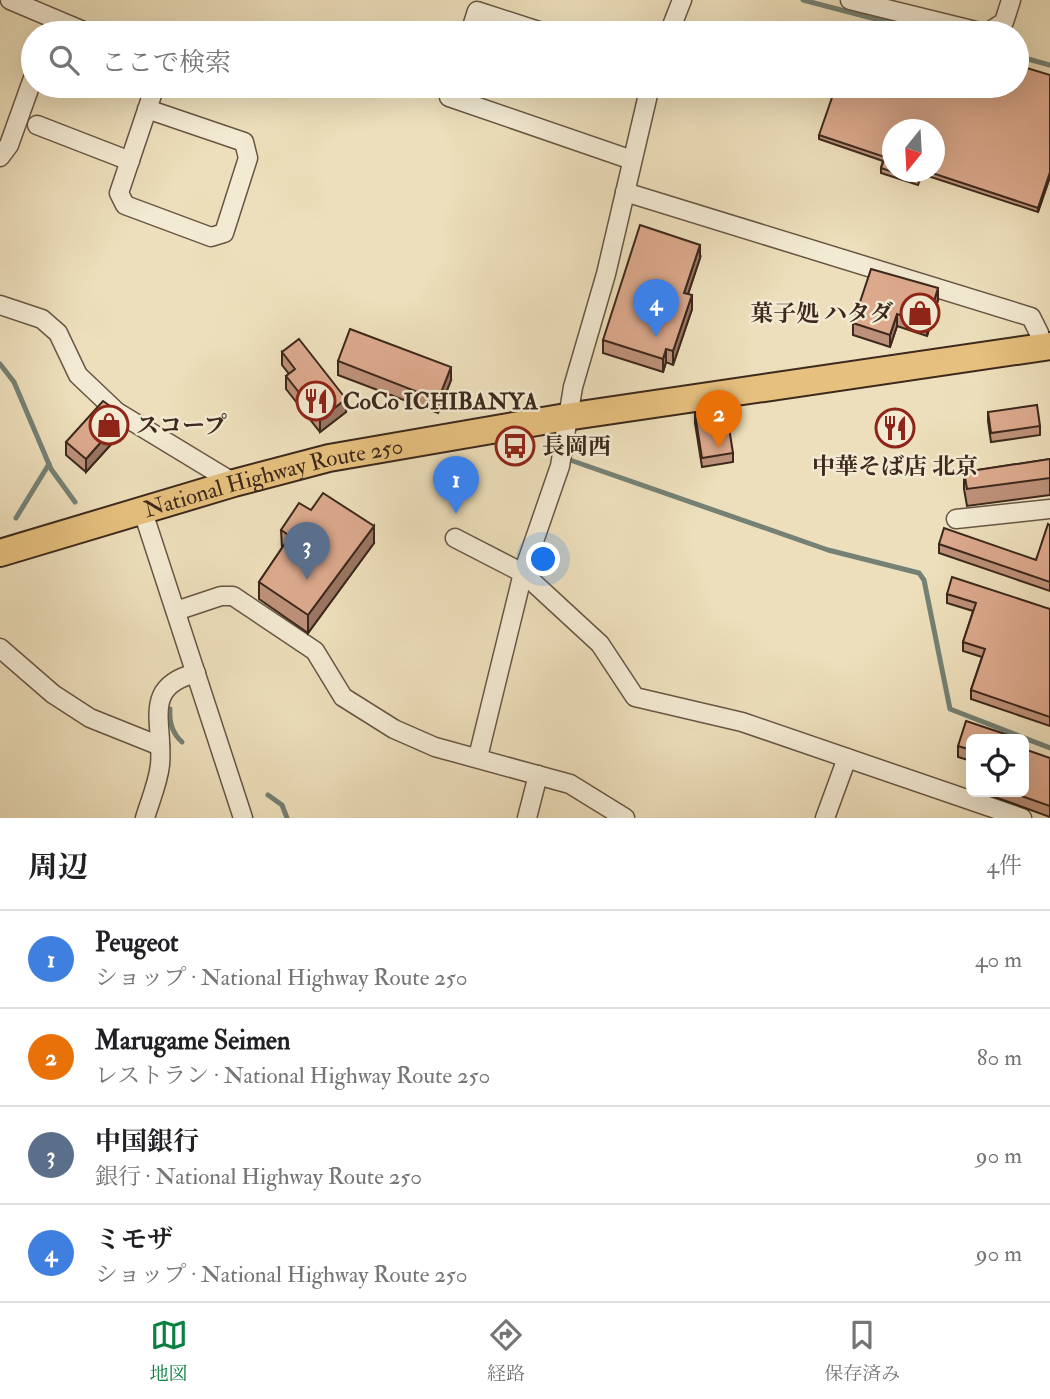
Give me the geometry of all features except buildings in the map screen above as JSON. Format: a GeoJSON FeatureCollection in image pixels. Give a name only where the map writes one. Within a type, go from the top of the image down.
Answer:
{"type":"FeatureCollection","features":[{"type":"Feature","properties":{"kind":"highway","name":"National Highway Route 250"},"geometry":{"type":"LineString","coordinates":[[0,554],[143,512],[227,479],[328,458],[566,417],[1046,347]]}},
{"type":"Feature","properties":{"kind":"street"},"geometry":{"type":"LineString","coordinates":[[10,0],[42,21]]}},
{"type":"Feature","properties":{"kind":"street"},"geometry":{"type":"LineString","coordinates":[[674,21],[682,0]]}},
{"type":"Feature","properties":{"kind":"street"},"geometry":{"type":"LineString","coordinates":[[850,0],[936,21]]}},
{"type":"Feature","properties":{"kind":"street"},"geometry":{"type":"LineString","coordinates":[[1004,21],[1011,0]]}},
{"type":"Feature","properties":{"kind":"street"},"geometry":{"type":"LineString","coordinates":[[474,21],[477,11],[508,21]]}},
{"type":"Feature","properties":{"kind":"street"},"geometry":{"type":"LineString","coordinates":[[0,157],[9,145],[26,98]]}},
{"type":"Feature","properties":{"kind":"street"},"geometry":{"type":"LineString","coordinates":[[147,108],[244,142],[248,158],[224,233],[211,237],[125,205],[119,193],[130,161],[147,108],[151,98]]}},
{"type":"Feature","properties":{"kind":"street"},"geometry":{"type":"LineString","coordinates":[[452,98],[632,160]]}},
{"type":"Feature","properties":{"kind":"street"},"geometry":{"type":"LineString","coordinates":[[478,757],[523,573],[559,466],[566,417],[647,98]]}},
{"type":"Feature","properties":{"kind":"street"},"geometry":{"type":"LineString","coordinates":[[37,125],[130,161]]}},
{"type":"Feature","properties":{"kind":"street"},"geometry":{"type":"LineString","coordinates":[[625,192],[1031,317],[1046,347]]}},
{"type":"Feature","properties":{"kind":"street"},"geometry":{"type":"LineString","coordinates":[[0,305],[42,319],[58,333],[78,375],[117,412],[227,479]]}},
{"type":"Feature","properties":{"kind":"street"},"geometry":{"type":"LineString","coordinates":[[956,519],[1050,509]]}},
{"type":"Feature","properties":{"kind":"street"},"geometry":{"type":"LineString","coordinates":[[143,512],[243,818]]}},
{"type":"Feature","properties":{"kind":"street"},"geometry":{"type":"LineString","coordinates":[[456,538],[523,573],[600,644],[635,697],[742,722],[1022,818]]}},
{"type":"Feature","properties":{"kind":"street"},"geometry":{"type":"LineString","coordinates":[[176,611],[221,596],[233,596],[315,651],[343,697],[394,729],[435,747],[570,785],[625,818]]}},
{"type":"Feature","properties":{"kind":"street"},"geometry":{"type":"LineString","coordinates":[[0,649],[53,694],[90,718],[160,746]]}},
{"type":"Feature","properties":{"kind":"street"},"geometry":{"type":"LineString","coordinates":[[145,818],[160,767],[158,708],[163,688],[177,677],[196,673]]}},
{"type":"Feature","properties":{"kind":"street"},"geometry":{"type":"LineString","coordinates":[[825,818],[847,758]]}},
{"type":"Feature","properties":{"kind":"street"},"geometry":{"type":"LineString","coordinates":[[527,818],[538,775]]}},
{"type":"Feature","properties":{"kind":"waterway"},"geometry":{"type":"LineString","coordinates":[[803,0],[883,21]]}},
{"type":"Feature","properties":{"kind":"waterway"},"geometry":{"type":"LineString","coordinates":[[1029,59],[1050,65]]}},
{"type":"Feature","properties":{"kind":"waterway"},"geometry":{"type":"LineString","coordinates":[[0,364],[14,382],[51,469],[75,502]]}},
{"type":"Feature","properties":{"kind":"waterway"},"geometry":{"type":"LineString","coordinates":[[570,460],[828,550],[919,573],[924,580],[950,709],[1050,748]]}},
{"type":"Feature","properties":{"kind":"waterway"},"geometry":{"type":"LineString","coordinates":[[16,518],[49,464]]}},
{"type":"Feature","properties":{"kind":"waterway"},"geometry":{"type":"LineString","coordinates":[[170,709],[172,727],[182,742]]}},
{"type":"Feature","properties":{"kind":"waterway"},"geometry":{"type":"LineString","coordinates":[[268,795],[282,805],[287,818]]}},
{"type":"Feature","properties":{"kind":"place","name":"菓子処 ハタダ"},"geometry":{"type":"Point","coordinates":[920,313]}},
{"type":"Feature","properties":{"kind":"place","name":"ミモザ"},"geometry":{"type":"Point","coordinates":[656,337]}},
{"type":"Feature","properties":{"kind":"place","name":"CoCo ICHIBANYA"},"geometry":{"type":"Point","coordinates":[316,401]}},
{"type":"Feature","properties":{"kind":"place","name":"スコープ"},"geometry":{"type":"Point","coordinates":[109,425]}},
{"type":"Feature","properties":{"kind":"place","name":"中華そば店 北京"},"geometry":{"type":"Point","coordinates":[895,428]}},
{"type":"Feature","properties":{"kind":"place","name":"長岡西"},"geometry":{"type":"Point","coordinates":[515,446]}},
{"type":"Feature","properties":{"kind":"place","name":"Marugame Seimen"},"geometry":{"type":"Point","coordinates":[719,448]}},
{"type":"Feature","properties":{"kind":"place","name":"Peugeot"},"geometry":{"type":"Point","coordinates":[456,514]}},
{"type":"Feature","properties":{"kind":"place","name":"中国銀行"},"geometry":{"type":"Point","coordinates":[307,580]}}]}
